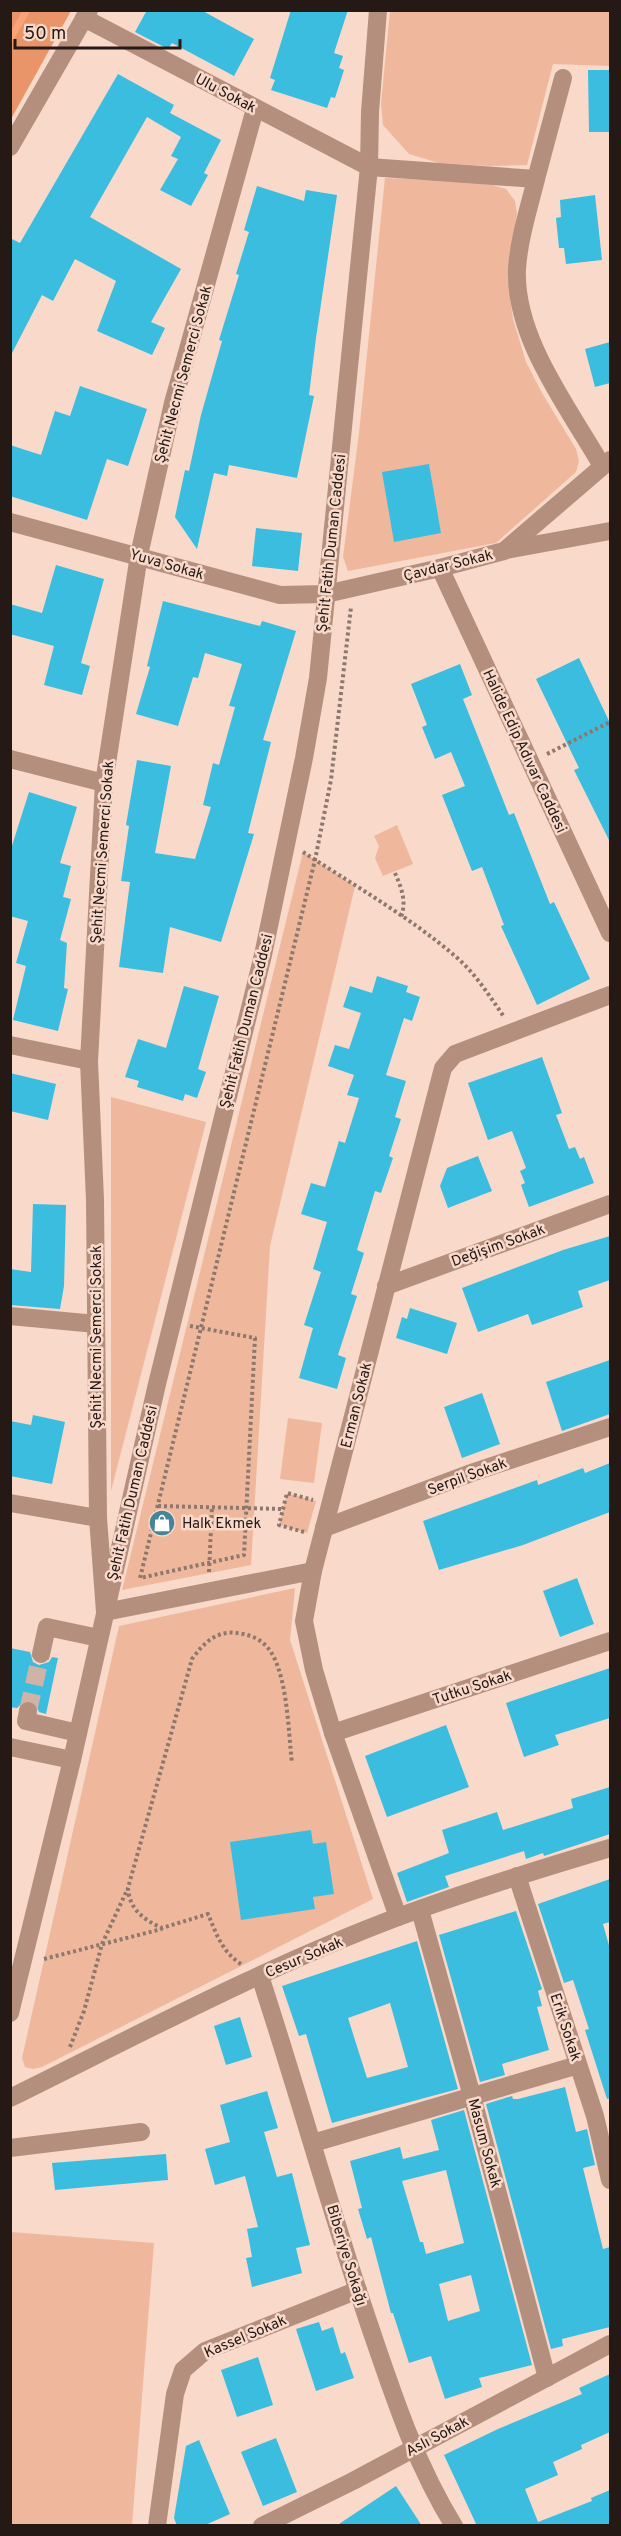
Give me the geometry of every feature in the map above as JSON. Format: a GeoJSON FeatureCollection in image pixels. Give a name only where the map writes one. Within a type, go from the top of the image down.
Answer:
{"type":"FeatureCollection","features":[{"type":"Feature","properties":{"kind":"street","name":"Şehit Fatih Duman Caddesi"},"geometry":{"type":"LineString","coordinates":[[10,2013],[18,1968],[72,1761],[172,1322],[263,955],[288,841],[318,678],[369,167],[370,112],[378,10]]}},
{"type":"Feature","properties":{"kind":"street","name":"Ulu Sokak"},"geometry":{"type":"LineString","coordinates":[[87,14],[255,109],[369,167]]}},
{"type":"Feature","properties":{"kind":"street"},"geometry":{"type":"LineString","coordinates":[[10,147],[87,14]]}},
{"type":"Feature","properties":{"kind":"street"},"geometry":{"type":"LineString","coordinates":[[563,78],[523,230],[517,269],[520,309],[532,346],[606,463]]}},
{"type":"Feature","properties":{"kind":"street","name":"Şehit Necmi Semerci Sokak"},"geometry":{"type":"LineString","coordinates":[[105,1612],[98,1518],[95,1200],[89,1061],[104,783],[139,555],[172,403],[255,109]]}},
{"type":"Feature","properties":{"kind":"street"},"geometry":{"type":"LineString","coordinates":[[369,167],[536,179]]}},
{"type":"Feature","properties":{"kind":"street","name":"Çavdar Sokak"},"geometry":{"type":"LineString","coordinates":[[326,594],[504,551],[606,463]]}},
{"type":"Feature","properties":{"kind":"street","name":"Yuva Sokak"},"geometry":{"type":"LineString","coordinates":[[10,522],[139,555],[233,584],[280,595],[326,594]]}},
{"type":"Feature","properties":{"kind":"street"},"geometry":{"type":"LineString","coordinates":[[504,551],[610,531]]}},
{"type":"Feature","properties":{"kind":"street","name":"Halide Edip Adıvar Caddesi"},"geometry":{"type":"LineString","coordinates":[[440,568],[610,933]]}},
{"type":"Feature","properties":{"kind":"street"},"geometry":{"type":"LineString","coordinates":[[10,759],[104,783]]}},
{"type":"Feature","properties":{"kind":"street","name":"Erman Sokak"},"geometry":{"type":"LineString","coordinates":[[398,1917],[333,1733],[314,1670],[304,1621],[312,1571],[443,1068],[455,1054],[610,995]]}},
{"type":"Feature","properties":{"kind":"street"},"geometry":{"type":"LineString","coordinates":[[10,1045],[89,1061]]}},
{"type":"Feature","properties":{"kind":"street","name":"Değişim Sokak"},"geometry":{"type":"LineString","coordinates":[[386,1286],[610,1204]]}},
{"type":"Feature","properties":{"kind":"street"},"geometry":{"type":"LineString","coordinates":[[10,1316],[96,1324]]}},
{"type":"Feature","properties":{"kind":"street","name":"Serpil Sokak"},"geometry":{"type":"LineString","coordinates":[[323,1532],[474,1472],[610,1427]]}},
{"type":"Feature","properties":{"kind":"street"},"geometry":{"type":"LineString","coordinates":[[10,1503],[98,1518]]}},
{"type":"Feature","properties":{"kind":"street"},"geometry":{"type":"LineString","coordinates":[[105,1612],[312,1571]]}},
{"type":"Feature","properties":{"kind":"street"},"geometry":{"type":"LineString","coordinates":[[41,1654],[47,1627],[99,1638]]}},
{"type":"Feature","properties":{"kind":"street","name":"Tutku Sokak"},"geometry":{"type":"LineString","coordinates":[[333,1733],[610,1641]]}},
{"type":"Feature","properties":{"kind":"street"},"geometry":{"type":"LineString","coordinates":[[28,1711],[26,1720],[78,1733]]}},
{"type":"Feature","properties":{"kind":"street"},"geometry":{"type":"LineString","coordinates":[[10,1747],[72,1761]]}},
{"type":"Feature","properties":{"kind":"street","name":"Cesur Sokak"},"geometry":{"type":"LineString","coordinates":[[10,2098],[260,1976],[398,1917],[517,1876],[610,1848]]}},
{"type":"Feature","properties":{"kind":"street","name":"Erik Sokak"},"geometry":{"type":"LineString","coordinates":[[517,1876],[595,2116],[610,2180]]}},
{"type":"Feature","properties":{"kind":"street","name":"Masum Sokak"},"geometry":{"type":"LineString","coordinates":[[420,1910],[547,2378]]}},
{"type":"Feature","properties":{"kind":"street","name":"Biberiye Sokağı"},"geometry":{"type":"LineString","coordinates":[[260,1976],[358,2290],[400,2416],[454,2526]]}},
{"type":"Feature","properties":{"kind":"street"},"geometry":{"type":"LineString","coordinates":[[313,2143],[578,2065]]}},
{"type":"Feature","properties":{"kind":"street"},"geometry":{"type":"LineString","coordinates":[[10,2148],[141,2132]]}},
{"type":"Feature","properties":{"kind":"street","name":"Kassel Sokak"},"geometry":{"type":"LineString","coordinates":[[157,2526],[175,2394],[183,2370],[205,2351],[358,2290]]}},
{"type":"Feature","properties":{"kind":"street","name":"Aslı Sokak"},"geometry":{"type":"LineString","coordinates":[[262,2526],[610,2344]]}},
{"type":"Feature","properties":{"kind":"path"},"geometry":{"type":"LineString","coordinates":[[172,1322],[201,1328],[255,1338],[244,1556],[140,1578],[158,1506],[201,1328],[315,860],[331,780],[353,588]]}},
{"type":"Feature","properties":{"kind":"path"},"geometry":{"type":"LineString","coordinates":[[530,762],[610,722]]}},
{"type":"Feature","properties":{"kind":"path"},"geometry":{"type":"LineString","coordinates":[[288,841],[456,956],[478,979],[514,1032]]}},
{"type":"Feature","properties":{"kind":"path"},"geometry":{"type":"LineString","coordinates":[[395,873],[402,889],[404,909],[401,917]]}},
{"type":"Feature","properties":{"kind":"path"},"geometry":{"type":"LineString","coordinates":[[323,1532],[279,1525],[287,1493],[330,1505]]}},
{"type":"Feature","properties":{"kind":"path"},"geometry":{"type":"LineString","coordinates":[[158,1506],[283,1509]]}},
{"type":"Feature","properties":{"kind":"path"},"geometry":{"type":"LineString","coordinates":[[208,1592],[212,1507]]}},
{"type":"Feature","properties":{"kind":"path"},"geometry":{"type":"LineString","coordinates":[[60,2074],[84,2011],[102,1944],[128,1888],[192,1659],[203,1644],[216,1635],[232,1632],[248,1635],[264,1643],[275,1658],[282,1680],[292,1763]]}},
{"type":"Feature","properties":{"kind":"path"},"geometry":{"type":"LineString","coordinates":[[128,1888],[129,1900],[137,1912],[147,1922],[162,1928]]}},
{"type":"Feature","properties":{"kind":"path"},"geometry":{"type":"LineString","coordinates":[[18,1968],[208,1914],[220,1942],[232,1958],[260,1976]]}},
{"type":"Feature","properties":{"kind":"shaded area"},"geometry":{"type":"Polygon","coordinates":[[[10,11],[71,11],[11,119],[10,11]]]}},
{"type":"Feature","properties":{"kind":"shaded area"},"geometry":{"type":"Polygon","coordinates":[[[390,11],[610,11],[610,66],[553,64],[527,165],[490,166],[439,163],[409,154],[383,125],[381,103],[390,11]]]}},
{"type":"Feature","properties":{"kind":"shaded area"},"geometry":{"type":"Polygon","coordinates":[[[385,178],[462,181],[492,185],[506,189],[515,201],[517,214],[513,240],[510,298],[513,319],[526,362],[576,449],[579,461],[576,472],[496,543],[348,571],[343,557],[359,433],[385,178]]]}},
{"type":"Feature","properties":{"kind":"shaded area"},"geometry":{"type":"Polygon","coordinates":[[[397,825],[413,864],[383,876],[375,858],[379,846],[374,836],[397,825]]]}},
{"type":"Feature","properties":{"kind":"shaded area"},"geometry":{"type":"Polygon","coordinates":[[[303,852],[355,886],[270,1246],[251,1565],[122,1590],[303,852]]]}},
{"type":"Feature","properties":{"kind":"shaded area"},"geometry":{"type":"Polygon","coordinates":[[[111,1097],[206,1122],[111,1491],[111,1097]]]}},
{"type":"Feature","properties":{"kind":"shaded area"},"geometry":{"type":"Polygon","coordinates":[[[288,1418],[322,1423],[314,1483],[280,1479],[288,1418]]]}},
{"type":"Feature","properties":{"kind":"shaded area"},"geometry":{"type":"Polygon","coordinates":[[[287,1493],[316,1501],[307,1533],[279,1525],[287,1493]]]}},
{"type":"Feature","properties":{"kind":"shaded area"},"geometry":{"type":"Polygon","coordinates":[[[295,1588],[290,1640],[373,1899],[42,2067],[33,2069],[25,2067],[22,2058],[119,1626],[295,1588]]]}},
{"type":"Feature","properties":{"kind":"shaded area"},"geometry":{"type":"Polygon","coordinates":[[[11,2232],[154,2243],[132,2525],[11,2525],[11,2232]]]}},
{"type":"Feature","properties":{"kind":"building"},"geometry":{"type":"Polygon","coordinates":[[[147,10],[201,10],[254,39],[234,76],[172,43],[168,49],[135,32],[147,10]]]}},
{"type":"Feature","properties":{"kind":"building"},"geometry":{"type":"Polygon","coordinates":[[[291,10],[348,10],[334,53],[343,56],[339,68],[344,70],[335,98],[331,97],[327,108],[271,90],[275,80],[270,78],[291,10]]]}},
{"type":"Feature","properties":{"kind":"building"},"geometry":{"type":"Polygon","coordinates":[[[588,70],[610,70],[610,132],[589,132],[588,70]]]}},
{"type":"Feature","properties":{"kind":"building"},"geometry":{"type":"Polygon","coordinates":[[[118,74],[174,105],[170,113],[221,140],[204,173],[208,175],[191,206],[160,190],[178,159],[171,156],[181,137],[147,117],[90,217],[181,269],[151,322],[165,328],[152,355],[97,331],[116,281],[75,259],[53,301],[42,295],[10,357],[10,238],[20,243],[118,74]]]}},
{"type":"Feature","properties":{"kind":"building"},"geometry":{"type":"Polygon","coordinates":[[[257,186],[304,201],[306,190],[337,195],[309,395],[314,396],[297,478],[229,465],[227,476],[214,473],[197,549],[175,517],[185,470],[189,471],[201,415],[222,341],[219,340],[239,275],[236,274],[249,232],[244,230],[257,186]]]}},
{"type":"Feature","properties":{"kind":"building"},"geometry":{"type":"Polygon","coordinates":[[[595,195],[602,260],[566,264],[564,248],[559,248],[556,218],[561,217],[560,200],[595,195]]]}},
{"type":"Feature","properties":{"kind":"building"},"geometry":{"type":"Polygon","coordinates":[[[610,342],[610,383],[595,387],[585,349],[610,342]]]}},
{"type":"Feature","properties":{"kind":"building"},"geometry":{"type":"Polygon","coordinates":[[[80,386],[147,409],[128,466],[107,459],[87,520],[10,496],[10,445],[41,455],[55,411],[70,416],[80,386]]]}},
{"type":"Feature","properties":{"kind":"building"},"geometry":{"type":"Polygon","coordinates":[[[429,464],[441,533],[394,542],[382,472],[429,464]]]}},
{"type":"Feature","properties":{"kind":"building"},"geometry":{"type":"Polygon","coordinates":[[[256,528],[302,533],[298,571],[252,566],[256,528]]]}},
{"type":"Feature","properties":{"kind":"building"},"geometry":{"type":"Polygon","coordinates":[[[56,565],[104,579],[81,663],[90,666],[82,695],[44,685],[54,646],[10,634],[10,604],[42,613],[56,565]]]}},
{"type":"Feature","properties":{"kind":"building"},"geometry":{"type":"Polygon","coordinates":[[[163,601],[260,626],[262,621],[296,631],[263,740],[271,742],[248,833],[254,834],[221,942],[170,927],[163,973],[119,967],[130,882],[121,881],[129,826],[126,825],[137,760],[171,766],[155,853],[195,859],[211,807],[203,805],[213,763],[219,765],[235,707],[229,706],[242,664],[205,653],[198,678],[193,677],[178,726],[136,714],[150,667],[147,666],[163,601]]]}},
{"type":"Feature","properties":{"kind":"building"},"geometry":{"type":"Polygon","coordinates":[[[579,658],[610,723],[610,842],[574,770],[579,768],[536,679],[579,658]]]}},
{"type":"Feature","properties":{"kind":"building"},"geometry":{"type":"Polygon","coordinates":[[[460,664],[472,695],[463,699],[509,815],[514,813],[550,904],[554,902],[590,979],[537,1005],[501,926],[504,925],[482,867],[472,871],[442,795],[465,786],[451,752],[435,759],[422,727],[427,725],[411,684],[460,664]]]}},
{"type":"Feature","properties":{"kind":"building"},"geometry":{"type":"Polygon","coordinates":[[[29,792],[77,807],[60,863],[71,866],[63,897],[71,899],[60,940],[67,943],[64,988],[68,989],[58,1031],[13,1020],[26,966],[16,963],[28,921],[10,916],[10,852],[29,792]]]}},
{"type":"Feature","properties":{"kind":"building"},"geometry":{"type":"Polygon","coordinates":[[[377,976],[408,986],[406,992],[420,997],[412,1021],[404,1018],[386,1075],[406,1081],[395,1117],[401,1119],[389,1156],[393,1158],[381,1193],[375,1191],[357,1250],[364,1253],[351,1294],[357,1296],[338,1355],[346,1358],[337,1389],[299,1378],[313,1328],[304,1325],[321,1272],[313,1269],[327,1222],[301,1214],[311,1183],[325,1187],[339,1141],[345,1143],[359,1098],[347,1095],[354,1075],[328,1066],[335,1045],[349,1049],[361,1013],[343,1007],[350,986],[372,993],[377,976]]]}},
{"type":"Feature","properties":{"kind":"building"},"geometry":{"type":"Polygon","coordinates":[[[184,986],[219,996],[198,1069],[206,1072],[197,1098],[185,1094],[183,1101],[137,1087],[139,1081],[125,1077],[138,1039],[166,1048],[184,986]]]}},
{"type":"Feature","properties":{"kind":"building"},"geometry":{"type":"Polygon","coordinates":[[[542,1057],[562,1113],[556,1115],[569,1149],[575,1147],[580,1159],[584,1157],[594,1183],[529,1207],[521,1185],[525,1183],[520,1171],[526,1168],[512,1131],[488,1140],[468,1083],[542,1057]]]}},
{"type":"Feature","properties":{"kind":"building"},"geometry":{"type":"Polygon","coordinates":[[[10,1073],[56,1084],[48,1120],[10,1111],[10,1073]]]}},
{"type":"Feature","properties":{"kind":"building"},"geometry":{"type":"Polygon","coordinates":[[[478,1156],[492,1191],[448,1208],[440,1186],[447,1168],[478,1156]]]}},
{"type":"Feature","properties":{"kind":"building"},"geometry":{"type":"Polygon","coordinates":[[[33,1204],[66,1205],[64,1286],[60,1309],[10,1305],[10,1269],[31,1272],[33,1204]]]}},
{"type":"Feature","properties":{"kind":"building"},"geometry":{"type":"Polygon","coordinates":[[[610,1236],[610,1280],[578,1291],[583,1307],[532,1325],[528,1314],[478,1332],[462,1288],[563,1250],[610,1236]]]}},
{"type":"Feature","properties":{"kind":"building"},"geometry":{"type":"Polygon","coordinates":[[[410,1308],[457,1323],[447,1354],[396,1338],[402,1317],[407,1319],[410,1308]]]}},
{"type":"Feature","properties":{"kind":"building"},"geometry":{"type":"Polygon","coordinates":[[[610,1360],[610,1414],[562,1431],[546,1382],[610,1360]]]}},
{"type":"Feature","properties":{"kind":"building"},"geometry":{"type":"Polygon","coordinates":[[[482,1393],[500,1444],[462,1458],[444,1407],[482,1393]]]}},
{"type":"Feature","properties":{"kind":"building"},"geometry":{"type":"Polygon","coordinates":[[[33,1415],[65,1422],[52,1484],[10,1476],[10,1421],[31,1425],[33,1415]]]}},
{"type":"Feature","properties":{"kind":"building"},"geometry":{"type":"Polygon","coordinates":[[[610,1463],[610,1512],[523,1545],[439,1570],[423,1521],[537,1480],[538,1485],[583,1468],[585,1473],[610,1463]]]}},
{"type":"Feature","properties":{"kind":"building"},"geometry":{"type":"Polygon","coordinates":[[[577,1578],[594,1624],[560,1637],[543,1591],[577,1578]]]}},
{"type":"Feature","properties":{"kind":"building"},"geometry":{"type":"Polygon","coordinates":[[[10,1648],[30,1652],[33,1662],[39,1665],[49,1662],[52,1657],[58,1658],[46,1714],[39,1712],[36,1703],[31,1700],[24,1701],[17,1708],[10,1707],[10,1648]]]}},
{"type":"Feature","properties":{"kind":"building"},"geometry":{"type":"Polygon","coordinates":[[[610,1668],[610,1718],[555,1735],[559,1745],[524,1757],[506,1703],[610,1668]]]}},
{"type":"Feature","properties":{"kind":"building"},"geometry":{"type":"Polygon","coordinates":[[[446,1725],[469,1787],[387,1817],[365,1756],[446,1725]]]}},
{"type":"Feature","properties":{"kind":"building"},"geometry":{"type":"Polygon","coordinates":[[[610,1787],[610,1834],[544,1856],[543,1853],[526,1859],[524,1851],[445,1876],[449,1887],[407,1902],[397,1873],[449,1853],[442,1830],[497,1812],[503,1830],[573,1808],[571,1799],[610,1787]]]}},
{"type":"Feature","properties":{"kind":"building"},"geometry":{"type":"Polygon","coordinates":[[[311,1830],[313,1844],[326,1842],[334,1894],[313,1897],[315,1909],[241,1920],[230,1842],[311,1830]]]}},
{"type":"Feature","properties":{"kind":"building"},"geometry":{"type":"Polygon","coordinates":[[[610,1879],[610,1922],[603,1924],[610,1949],[610,2098],[607,2099],[585,2030],[589,2029],[573,1980],[564,1983],[538,1904],[610,1879]]]}},
{"type":"Feature","properties":{"kind":"building"},"geometry":{"type":"Polygon","coordinates":[[[516,1911],[542,1989],[538,1991],[542,2006],[537,2007],[549,2050],[502,2064],[505,2075],[480,2082],[439,1935],[516,1911]]]}},
{"type":"Feature","properties":{"kind":"building"},"geometry":{"type":"Polygon","coordinates":[[[417,1941],[458,2089],[332,2123],[306,2034],[299,2036],[282,1986],[417,1941]],[[390,2003],[348,2018],[367,2078],[408,2067],[390,2003]]]}},
{"type":"Feature","properties":{"kind":"building"},"geometry":{"type":"Polygon","coordinates":[[[240,2017],[252,2057],[226,2065],[214,2026],[240,2017]]]}},
{"type":"Feature","properties":{"kind":"building"},"geometry":{"type":"Polygon","coordinates":[[[565,2087],[576,2132],[587,2129],[595,2165],[583,2168],[603,2249],[610,2247],[610,2327],[562,2339],[563,2346],[551,2349],[486,2104],[512,2096],[513,2099],[518,2099],[565,2087]]]}},
{"type":"Feature","properties":{"kind":"building"},"geometry":{"type":"Polygon","coordinates":[[[267,2091],[278,2128],[264,2132],[277,2177],[292,2173],[310,2245],[296,2248],[302,2273],[252,2287],[246,2258],[252,2257],[247,2229],[258,2227],[245,2176],[215,2185],[205,2149],[230,2142],[220,2105],[267,2091]]]}},
{"type":"Feature","properties":{"kind":"building"},"geometry":{"type":"Polygon","coordinates":[[[464,2110],[532,2365],[479,2378],[482,2387],[445,2399],[431,2356],[409,2363],[393,2313],[391,2313],[371,2237],[367,2239],[358,2209],[362,2208],[350,2161],[400,2147],[403,2159],[439,2150],[431,2120],[464,2110]],[[446,2170],[402,2181],[420,2242],[423,2242],[426,2254],[464,2243],[446,2170]],[[471,2275],[439,2284],[448,2321],[480,2311],[471,2275]]]}},
{"type":"Feature","properties":{"kind":"building"},"geometry":{"type":"Polygon","coordinates":[[[166,2154],[168,2180],[55,2190],[52,2163],[166,2154]]]}},
{"type":"Feature","properties":{"kind":"building"},"geometry":{"type":"Polygon","coordinates":[[[319,2322],[322,2331],[333,2327],[341,2354],[345,2352],[354,2378],[316,2391],[296,2329],[319,2322]]]}},
{"type":"Feature","properties":{"kind":"building"},"geometry":{"type":"Polygon","coordinates":[[[258,2357],[273,2405],[237,2417],[221,2370],[258,2357]]]}},
{"type":"Feature","properties":{"kind":"building"},"geometry":{"type":"Polygon","coordinates":[[[610,2374],[610,2432],[581,2445],[582,2449],[553,2462],[558,2475],[525,2489],[538,2522],[592,2501],[591,2498],[610,2490],[610,2526],[477,2526],[444,2455],[498,2429],[582,2394],[579,2388],[610,2374]]]}},
{"type":"Feature","properties":{"kind":"building"},"geometry":{"type":"Polygon","coordinates":[[[276,2438],[297,2492],[263,2506],[241,2452],[276,2438]]]}},
{"type":"Feature","properties":{"kind":"building"},"geometry":{"type":"Polygon","coordinates":[[[199,2440],[230,2514],[203,2526],[177,2526],[174,2518],[186,2446],[199,2440]]]}},
{"type":"Feature","properties":{"kind":"building"},"geometry":{"type":"Polygon","coordinates":[[[396,2486],[422,2526],[336,2526],[396,2486]]]}},
{"type":"Feature","properties":{"kind":"waterway"},"geometry":{"type":"LineString","coordinates":[[10,39],[27,10]]}},
{"type":"Feature","properties":{"kind":"tunnel"},"geometry":{"type":"LineString","coordinates":[[28,1711],[41,1654]]}},
{"type":"Feature","properties":{"kind":"place","name":"Halk Ekmek"},"geometry":{"type":"Point","coordinates":[162,1523]}}]}
